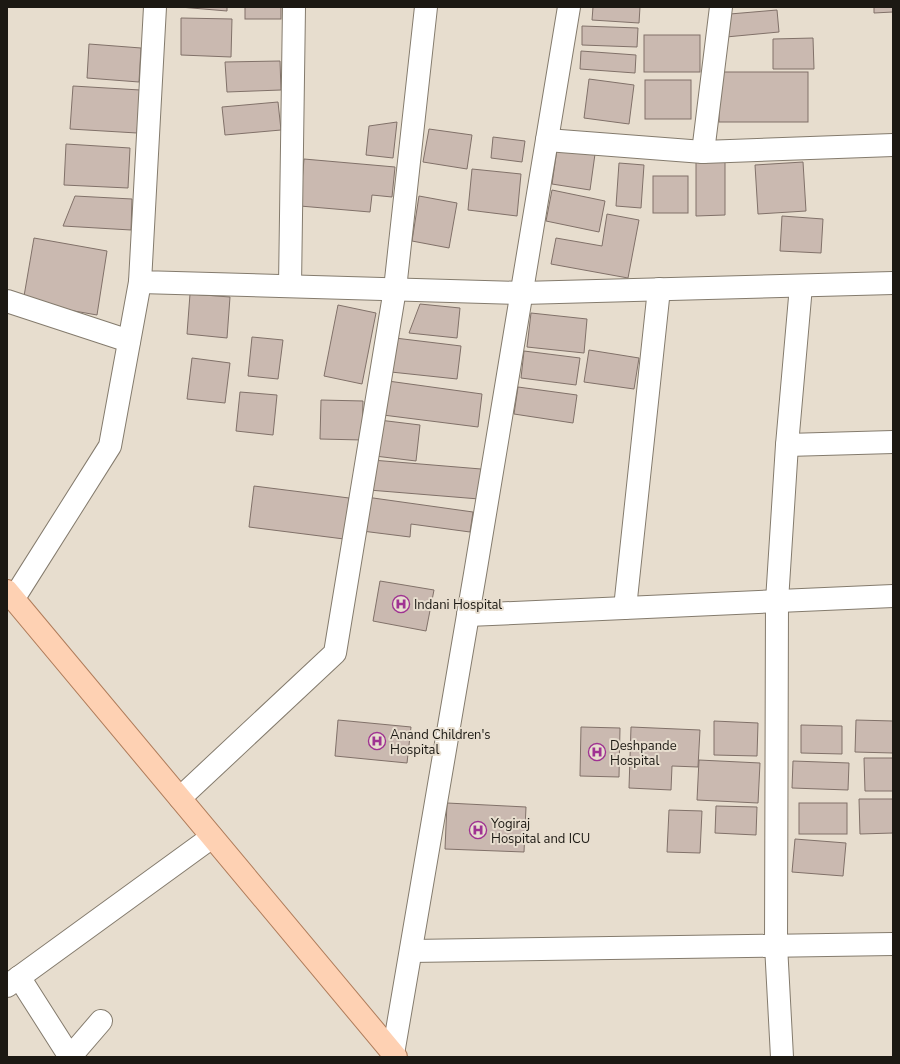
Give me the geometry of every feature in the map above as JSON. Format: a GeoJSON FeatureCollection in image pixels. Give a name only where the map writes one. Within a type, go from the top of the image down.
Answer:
{"type":"FeatureCollection","features":[{"type":"Feature","properties":{"kind":"main road"},"geometry":{"type":"LineString","coordinates":[[10,594],[395,1056]]}},
{"type":"Feature","properties":{"kind":"street"},"geometry":{"type":"LineString","coordinates":[[10,594],[110,446],[140,282],[155,7]]}},
{"type":"Feature","properties":{"kind":"street"},"geometry":{"type":"LineString","coordinates":[[290,286],[294,7]]}},
{"type":"Feature","properties":{"kind":"street"},"geometry":{"type":"LineString","coordinates":[[180,798],[335,653],[395,289],[426,7]]}},
{"type":"Feature","properties":{"kind":"street"},"geometry":{"type":"LineString","coordinates":[[395,1056],[411,951],[569,7]]}},
{"type":"Feature","properties":{"kind":"street"},"geometry":{"type":"LineString","coordinates":[[702,152],[721,7]]}},
{"type":"Feature","properties":{"kind":"street"},"geometry":{"type":"LineString","coordinates":[[547,140],[702,152],[893,145]]}},
{"type":"Feature","properties":{"kind":"street"},"geometry":{"type":"LineString","coordinates":[[140,282],[522,293],[893,283]]}},
{"type":"Feature","properties":{"kind":"street"},"geometry":{"type":"LineString","coordinates":[[782,1057],[776,946],[777,601],[787,445],[801,286]]}},
{"type":"Feature","properties":{"kind":"street"},"geometry":{"type":"LineString","coordinates":[[625,608],[659,290]]}},
{"type":"Feature","properties":{"kind":"street"},"geometry":{"type":"LineString","coordinates":[[7,301],[130,341]]}},
{"type":"Feature","properties":{"kind":"street"},"geometry":{"type":"LineString","coordinates":[[787,445],[893,442]]}},
{"type":"Feature","properties":{"kind":"street"},"geometry":{"type":"LineString","coordinates":[[468,615],[893,596]]}},
{"type":"Feature","properties":{"kind":"street"},"geometry":{"type":"LineString","coordinates":[[101,1021],[70,1057],[13,981],[212,837]]}},
{"type":"Feature","properties":{"kind":"street"},"geometry":{"type":"LineString","coordinates":[[411,951],[893,944]]}},
{"type":"Feature","properties":{"kind":"building"},"geometry":{"type":"Polygon","coordinates":[[[180,7],[227,7],[227,11],[180,7]]]}},
{"type":"Feature","properties":{"kind":"building"},"geometry":{"type":"Polygon","coordinates":[[[245,7],[281,7],[281,19],[245,19],[245,7]]]}},
{"type":"Feature","properties":{"kind":"building"},"geometry":{"type":"Polygon","coordinates":[[[593,7],[640,7],[639,23],[592,20],[593,7]]]}},
{"type":"Feature","properties":{"kind":"building"},"geometry":{"type":"Polygon","coordinates":[[[874,7],[893,7],[893,12],[874,13],[874,7]]]}},
{"type":"Feature","properties":{"kind":"building"},"geometry":{"type":"Polygon","coordinates":[[[777,10],[779,32],[726,37],[730,14],[777,10]]]}},
{"type":"Feature","properties":{"kind":"building"},"geometry":{"type":"Polygon","coordinates":[[[181,18],[232,19],[231,57],[181,55],[181,18]]]}},
{"type":"Feature","properties":{"kind":"building"},"geometry":{"type":"Polygon","coordinates":[[[582,26],[638,28],[637,47],[582,45],[582,26]]]}},
{"type":"Feature","properties":{"kind":"building"},"geometry":{"type":"Polygon","coordinates":[[[644,35],[700,35],[700,72],[644,72],[644,35]]]}},
{"type":"Feature","properties":{"kind":"building"},"geometry":{"type":"Polygon","coordinates":[[[813,38],[814,69],[773,69],[773,39],[813,38]]]}},
{"type":"Feature","properties":{"kind":"building"},"geometry":{"type":"Polygon","coordinates":[[[89,44],[141,48],[139,82],[87,78],[89,44]]]}},
{"type":"Feature","properties":{"kind":"building"},"geometry":{"type":"Polygon","coordinates":[[[581,51],[636,55],[635,73],[580,69],[581,51]]]}},
{"type":"Feature","properties":{"kind":"building"},"geometry":{"type":"Polygon","coordinates":[[[280,61],[281,90],[227,92],[225,62],[280,61]]]}},
{"type":"Feature","properties":{"kind":"building"},"geometry":{"type":"Polygon","coordinates":[[[719,72],[808,72],[808,122],[719,122],[719,72]]]}},
{"type":"Feature","properties":{"kind":"building"},"geometry":{"type":"Polygon","coordinates":[[[589,79],[634,85],[629,124],[584,118],[589,79]]]}},
{"type":"Feature","properties":{"kind":"building"},"geometry":{"type":"Polygon","coordinates":[[[645,80],[691,80],[691,119],[645,119],[645,80]]]}},
{"type":"Feature","properties":{"kind":"building"},"geometry":{"type":"Polygon","coordinates":[[[73,86],[140,90],[137,133],[70,129],[73,86]]]}},
{"type":"Feature","properties":{"kind":"building"},"geometry":{"type":"Polygon","coordinates":[[[278,102],[281,130],[225,135],[222,107],[278,102]]]}},
{"type":"Feature","properties":{"kind":"building"},"geometry":{"type":"Polygon","coordinates":[[[397,122],[393,158],[366,155],[369,126],[397,122]]]}},
{"type":"Feature","properties":{"kind":"building"},"geometry":{"type":"Polygon","coordinates":[[[429,129],[472,135],[467,169],[423,162],[429,129]]]}},
{"type":"Feature","properties":{"kind":"building"},"geometry":{"type":"Polygon","coordinates":[[[493,137],[525,141],[522,162],[491,158],[493,137]]]}},
{"type":"Feature","properties":{"kind":"building"},"geometry":{"type":"Polygon","coordinates":[[[66,144],[130,148],[128,188],[64,185],[66,144]]]}},
{"type":"Feature","properties":{"kind":"building"},"geometry":{"type":"Polygon","coordinates":[[[557,149],[595,154],[590,190],[552,184],[557,149]]]}},
{"type":"Feature","properties":{"kind":"building"},"geometry":{"type":"Polygon","coordinates":[[[304,159],[395,167],[392,197],[372,195],[370,212],[300,206],[304,159]]]}},
{"type":"Feature","properties":{"kind":"building"},"geometry":{"type":"Polygon","coordinates":[[[696,159],[725,159],[725,215],[696,216],[696,159]]]}},
{"type":"Feature","properties":{"kind":"building"},"geometry":{"type":"Polygon","coordinates":[[[803,162],[806,211],[758,214],[755,165],[803,162]]]}},
{"type":"Feature","properties":{"kind":"building"},"geometry":{"type":"Polygon","coordinates":[[[619,163],[644,165],[641,208],[616,206],[619,163]]]}},
{"type":"Feature","properties":{"kind":"building"},"geometry":{"type":"Polygon","coordinates":[[[472,169],[521,174],[517,216],[468,210],[472,169]]]}},
{"type":"Feature","properties":{"kind":"building"},"geometry":{"type":"Polygon","coordinates":[[[653,176],[688,176],[688,213],[653,213],[653,176]]]}},
{"type":"Feature","properties":{"kind":"building"},"geometry":{"type":"Polygon","coordinates":[[[552,190],[605,201],[599,232],[546,221],[552,190]]]}},
{"type":"Feature","properties":{"kind":"building"},"geometry":{"type":"Polygon","coordinates":[[[75,196],[132,199],[131,230],[63,226],[75,196]]]}},
{"type":"Feature","properties":{"kind":"building"},"geometry":{"type":"Polygon","coordinates":[[[419,196],[457,203],[449,248],[412,241],[419,196]]]}},
{"type":"Feature","properties":{"kind":"building"},"geometry":{"type":"Polygon","coordinates":[[[607,214],[639,220],[628,278],[551,264],[556,238],[602,246],[607,214]]]}},
{"type":"Feature","properties":{"kind":"building"},"geometry":{"type":"Polygon","coordinates":[[[782,216],[823,219],[821,253],[780,251],[782,216]]]}},
{"type":"Feature","properties":{"kind":"building"},"geometry":{"type":"Polygon","coordinates":[[[34,238],[107,251],[97,315],[23,302],[34,238]]]}},
{"type":"Feature","properties":{"kind":"building"},"geometry":{"type":"Polygon","coordinates":[[[190,294],[230,297],[227,338],[187,334],[190,294]]]}},
{"type":"Feature","properties":{"kind":"building"},"geometry":{"type":"Polygon","coordinates":[[[420,304],[460,308],[457,338],[409,333],[420,304]]]}},
{"type":"Feature","properties":{"kind":"building"},"geometry":{"type":"Polygon","coordinates":[[[338,305],[376,313],[362,384],[324,376],[338,305]]]}},
{"type":"Feature","properties":{"kind":"building"},"geometry":{"type":"Polygon","coordinates":[[[531,313],[587,319],[584,353],[527,347],[531,313]]]}},
{"type":"Feature","properties":{"kind":"building"},"geometry":{"type":"Polygon","coordinates":[[[252,337],[283,340],[278,379],[248,376],[252,337]]]}},
{"type":"Feature","properties":{"kind":"building"},"geometry":{"type":"Polygon","coordinates":[[[395,338],[461,346],[457,379],[391,372],[395,338]]]}},
{"type":"Feature","properties":{"kind":"building"},"geometry":{"type":"Polygon","coordinates":[[[589,350],[639,358],[634,389],[584,382],[589,350]]]}},
{"type":"Feature","properties":{"kind":"building"},"geometry":{"type":"Polygon","coordinates":[[[524,351],[580,358],[576,385],[521,378],[524,351]]]}},
{"type":"Feature","properties":{"kind":"building"},"geometry":{"type":"Polygon","coordinates":[[[192,358],[230,363],[225,403],[187,399],[192,358]]]}},
{"type":"Feature","properties":{"kind":"building"},"geometry":{"type":"Polygon","coordinates":[[[388,381],[482,394],[478,427],[383,415],[388,381]]]}},
{"type":"Feature","properties":{"kind":"building"},"geometry":{"type":"Polygon","coordinates":[[[518,387],[577,395],[573,423],[514,414],[518,387]]]}},
{"type":"Feature","properties":{"kind":"building"},"geometry":{"type":"Polygon","coordinates":[[[240,392],[277,395],[273,435],[236,431],[240,392]]]}},
{"type":"Feature","properties":{"kind":"building"},"geometry":{"type":"Polygon","coordinates":[[[321,400],[363,401],[362,440],[320,439],[321,400]]]}},
{"type":"Feature","properties":{"kind":"building"},"geometry":{"type":"Polygon","coordinates":[[[379,420],[420,425],[416,461],[375,456],[379,420]]]}},
{"type":"Feature","properties":{"kind":"building"},"geometry":{"type":"Polygon","coordinates":[[[372,460],[481,469],[479,499],[369,490],[372,460]]]}},
{"type":"Feature","properties":{"kind":"building"},"geometry":{"type":"Polygon","coordinates":[[[254,486],[349,498],[344,539],[249,527],[254,486]]]}},
{"type":"Feature","properties":{"kind":"building"},"geometry":{"type":"Polygon","coordinates":[[[366,497],[473,512],[470,532],[411,524],[410,537],[362,531],[366,497]]]}},
{"type":"Feature","properties":{"kind":"building"},"geometry":{"type":"Polygon","coordinates":[[[380,581],[434,590],[426,631],[373,621],[380,581]]]}},
{"type":"Feature","properties":{"kind":"building"},"geometry":{"type":"Polygon","coordinates":[[[338,720],[411,727],[407,763],[335,756],[338,720]]]}},
{"type":"Feature","properties":{"kind":"building"},"geometry":{"type":"Polygon","coordinates":[[[856,720],[893,721],[893,753],[855,752],[856,720]]]}},
{"type":"Feature","properties":{"kind":"building"},"geometry":{"type":"Polygon","coordinates":[[[714,721],[758,723],[757,756],[714,755],[714,721]]]}},
{"type":"Feature","properties":{"kind":"building"},"geometry":{"type":"Polygon","coordinates":[[[801,725],[842,726],[842,754],[801,753],[801,725]]]}},
{"type":"Feature","properties":{"kind":"building"},"geometry":{"type":"Polygon","coordinates":[[[581,727],[620,728],[619,777],[580,776],[581,727]]]}},
{"type":"Feature","properties":{"kind":"building"},"geometry":{"type":"Polygon","coordinates":[[[631,727],[700,730],[698,767],[672,766],[671,790],[629,788],[631,727]]]}},
{"type":"Feature","properties":{"kind":"building"},"geometry":{"type":"Polygon","coordinates":[[[864,758],[893,758],[893,791],[865,791],[864,758]]]}},
{"type":"Feature","properties":{"kind":"building"},"geometry":{"type":"Polygon","coordinates":[[[699,760],[760,763],[758,803],[697,800],[699,760]]]}},
{"type":"Feature","properties":{"kind":"building"},"geometry":{"type":"Polygon","coordinates":[[[793,761],[849,763],[848,790],[792,788],[793,761]]]}},
{"type":"Feature","properties":{"kind":"building"},"geometry":{"type":"Polygon","coordinates":[[[859,799],[893,799],[893,833],[860,834],[859,799]]]}},
{"type":"Feature","properties":{"kind":"building"},"geometry":{"type":"Polygon","coordinates":[[[447,803],[526,807],[524,852],[445,849],[447,803]]]}},
{"type":"Feature","properties":{"kind":"building"},"geometry":{"type":"Polygon","coordinates":[[[799,803],[847,803],[847,834],[799,834],[799,803]]]}},
{"type":"Feature","properties":{"kind":"building"},"geometry":{"type":"Polygon","coordinates":[[[716,806],[757,807],[756,835],[715,833],[716,806]]]}},
{"type":"Feature","properties":{"kind":"building"},"geometry":{"type":"Polygon","coordinates":[[[669,810],[702,811],[700,853],[667,852],[669,810]]]}},
{"type":"Feature","properties":{"kind":"building"},"geometry":{"type":"Polygon","coordinates":[[[795,839],[846,843],[843,876],[792,872],[795,839]]]}},
{"type":"Feature","properties":{"kind":"place","name":"Indani Hospital"},"geometry":{"type":"Point","coordinates":[401,604]}},
{"type":"Feature","properties":{"kind":"place","name":"Anand Children's Hospital"},"geometry":{"type":"Point","coordinates":[377,741]}},
{"type":"Feature","properties":{"kind":"place","name":"Deshpande Hospital"},"geometry":{"type":"Point","coordinates":[597,752]}},
{"type":"Feature","properties":{"kind":"place","name":"Yogiraj Hospital and ICU"},"geometry":{"type":"Point","coordinates":[478,830]}}]}
